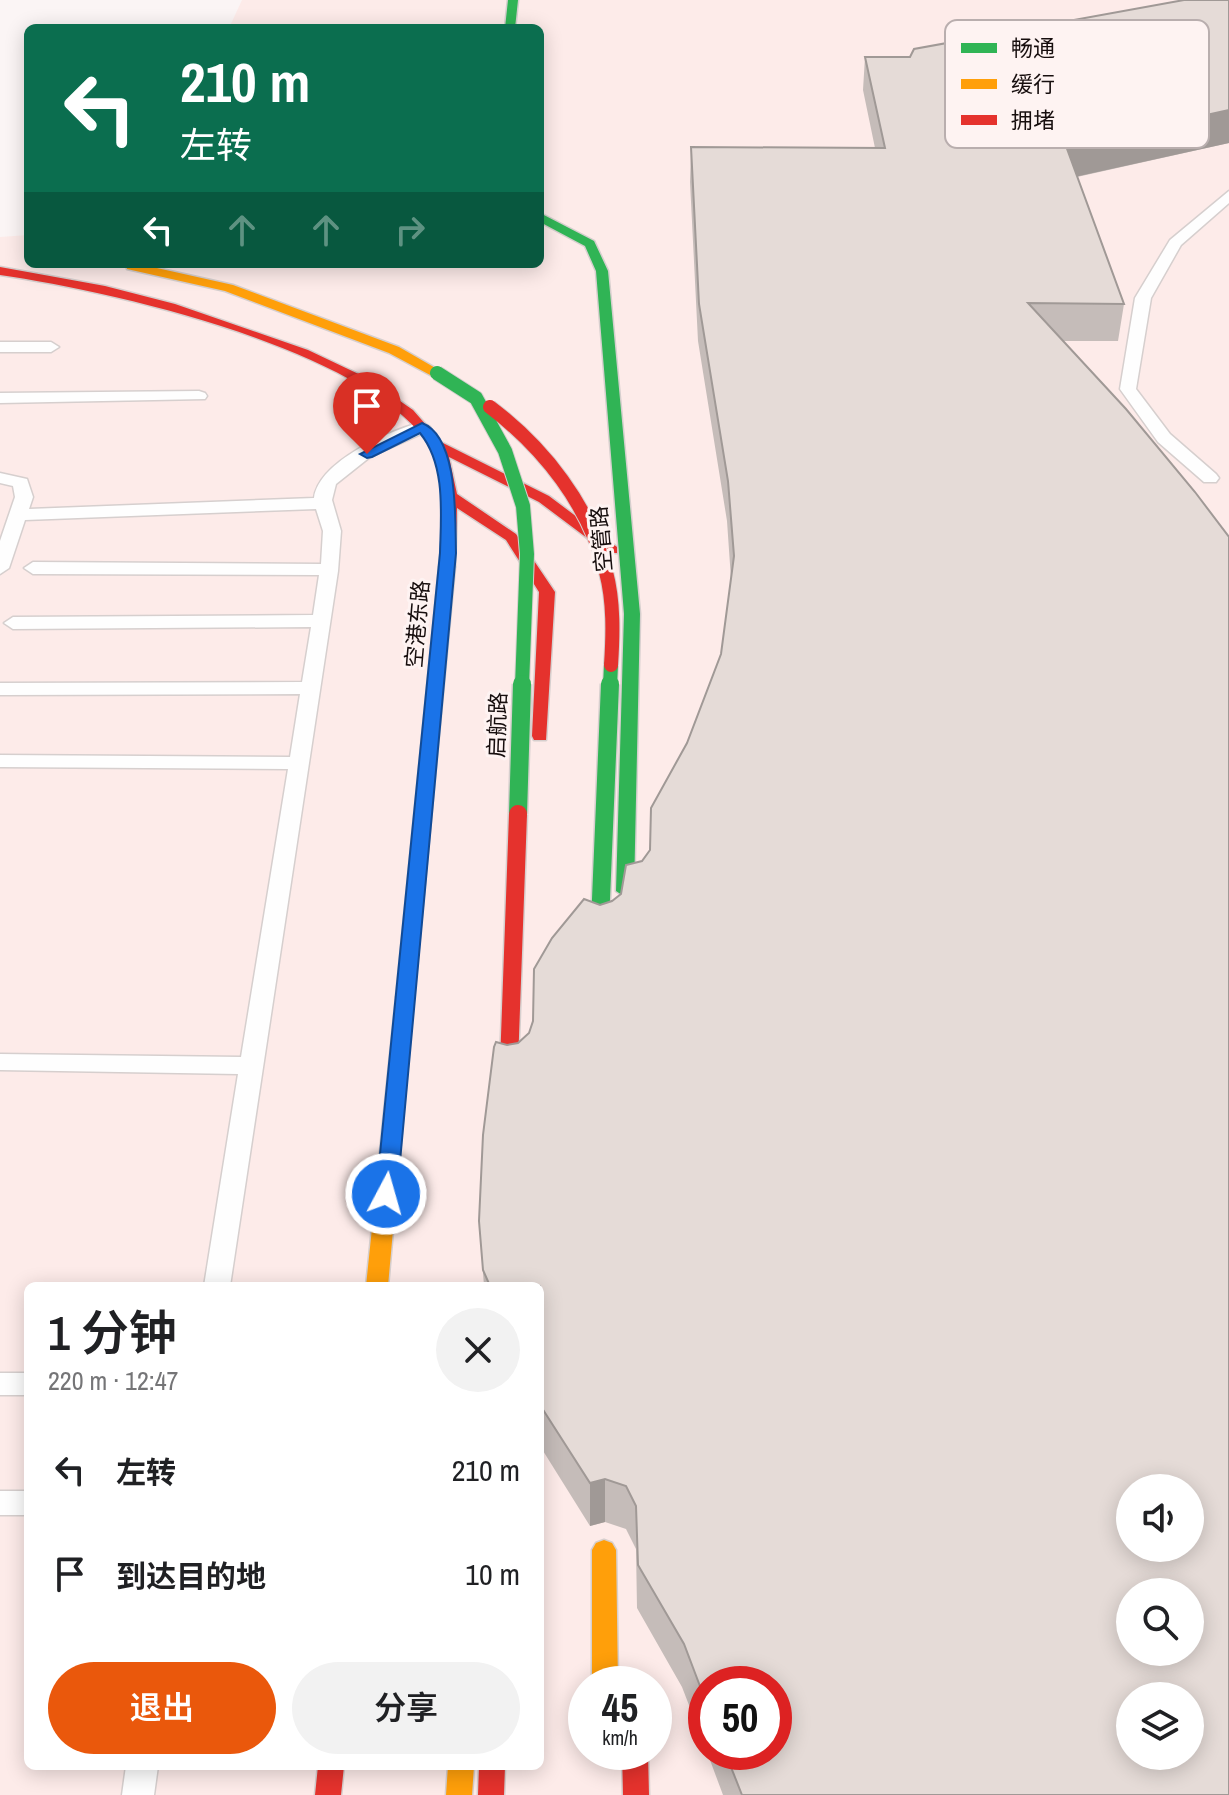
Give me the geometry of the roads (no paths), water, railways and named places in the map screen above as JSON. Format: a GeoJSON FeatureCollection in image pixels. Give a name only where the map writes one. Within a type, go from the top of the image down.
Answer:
{"type":"FeatureCollection","features":[{"type":"Feature","properties":{"kind":"main road"},"geometry":{"type":"LineString","coordinates":[[510,24],[513,0]]}},
{"type":"Feature","properties":{"kind":"main road","name":"空管路"},"geometry":{"type":"LineString","coordinates":[[544,219],[590,244],[602,271],[632,614],[625,891]]}},
{"type":"Feature","properties":{"kind":"main road","name":"启航路"},"geometry":{"type":"LineString","coordinates":[[138,268],[229,288],[394,350],[437,373],[521,429],[549,459],[585,517],[608,576],[613,625],[600,923]]}},
{"type":"Feature","properties":{"kind":"main road","name":"空港东路"},"geometry":{"type":"LineString","coordinates":[[0,271],[101,288],[170,305],[255,335],[335,367],[389,395],[437,445],[448,495],[448,553],[377,1282]]}},
{"type":"Feature","properties":{"kind":"main road","name":"启航路"},"geometry":{"type":"LineString","coordinates":[[476,398],[505,451],[523,506],[527,554],[509,1064]]}},
{"type":"Feature","properties":{"kind":"main road"},"geometry":{"type":"LineString","coordinates":[[437,445],[544,499],[626,561]]}},
{"type":"Feature","properties":{"kind":"main road"},"geometry":{"type":"LineString","coordinates":[[448,495],[511,537],[547,592],[533,916]]}},
{"type":"Feature","properties":{"kind":"main road"},"geometry":{"type":"LineString","coordinates":[[526,1030],[531,959]]}},
{"type":"Feature","properties":{"kind":"main road"},"geometry":{"type":"LineString","coordinates":[[604,1550],[605,1666]]}},
{"type":"Feature","properties":{"kind":"main road"},"geometry":{"type":"LineString","coordinates":[[328,1795],[331,1770]]}},
{"type":"Feature","properties":{"kind":"main road"},"geometry":{"type":"LineString","coordinates":[[459,1795],[461,1770]]}},
{"type":"Feature","properties":{"kind":"main road"},"geometry":{"type":"LineString","coordinates":[[491,1795],[492,1770]]}},
{"type":"Feature","properties":{"kind":"main road"},"geometry":{"type":"LineString","coordinates":[[635,1770],[636,1795]]}},
{"type":"Feature","properties":{"kind":"lane"},"geometry":{"type":"LineString","coordinates":[[1210,478],[1164,438],[1128,389],[1143,298],[1175,243],[1229,195]]}},
{"type":"Feature","properties":{"kind":"lane"},"geometry":{"type":"LineString","coordinates":[[0,347],[51,347]]}},
{"type":"Feature","properties":{"kind":"lane"},"geometry":{"type":"LineString","coordinates":[[0,398],[199,396]]}},
{"type":"Feature","properties":{"kind":"lane"},"geometry":{"type":"LineString","coordinates":[[218,1282],[321,621],[332,534],[323,503],[327,479],[340,469],[422,427]]}},
{"type":"Feature","properties":{"kind":"lane"},"geometry":{"type":"LineString","coordinates":[[0,478],[21,483],[24,497],[0,568]]}},
{"type":"Feature","properties":{"kind":"lane"},"geometry":{"type":"LineString","coordinates":[[19,515],[323,503]]}},
{"type":"Feature","properties":{"kind":"lane"},"geometry":{"type":"LineString","coordinates":[[33,568],[327,570]]}},
{"type":"Feature","properties":{"kind":"lane"},"geometry":{"type":"LineString","coordinates":[[13,623],[321,621]]}},
{"type":"Feature","properties":{"kind":"lane"},"geometry":{"type":"LineString","coordinates":[[0,689],[311,688]]}},
{"type":"Feature","properties":{"kind":"lane"},"geometry":{"type":"LineString","coordinates":[[0,761],[299,763]]}},
{"type":"Feature","properties":{"kind":"lane"},"geometry":{"type":"LineString","coordinates":[[0,1062],[252,1066]]}},
{"type":"Feature","properties":{"kind":"lane"},"geometry":{"type":"LineString","coordinates":[[0,1384],[24,1384]]}},
{"type":"Feature","properties":{"kind":"lane"},"geometry":{"type":"LineString","coordinates":[[0,1503],[24,1503]]}},
{"type":"Feature","properties":{"kind":"lane"},"geometry":{"type":"LineString","coordinates":[[138,1795],[141,1770]]}}]}
